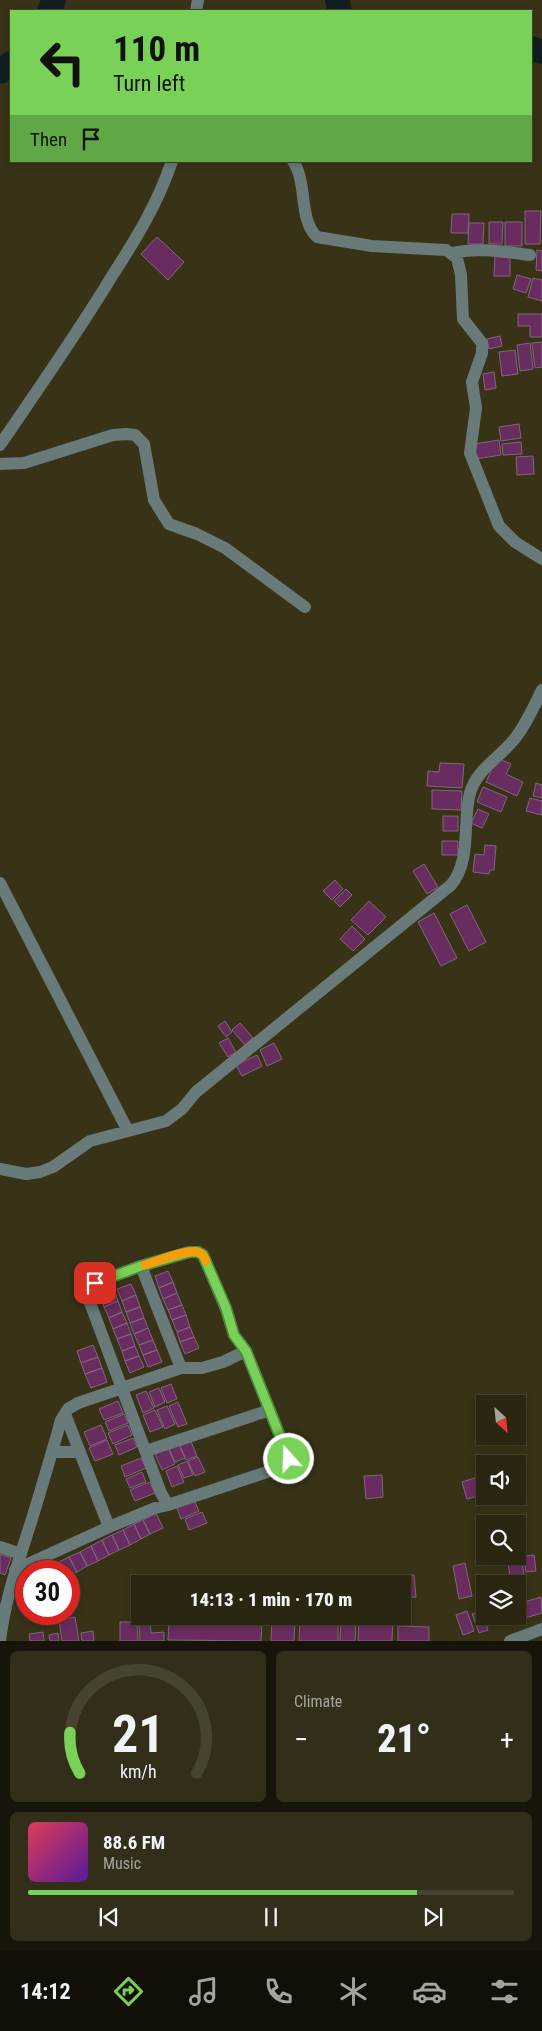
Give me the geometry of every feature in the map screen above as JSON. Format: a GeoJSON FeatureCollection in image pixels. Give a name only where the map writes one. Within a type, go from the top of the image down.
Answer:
{"type":"FeatureCollection","features":[{"type":"Feature","properties":{"kind":"street"},"geometry":{"type":"LineString","coordinates":[[0,445],[83,323],[146,221],[164,188],[172,162]]}},
{"type":"Feature","properties":{"kind":"street"},"geometry":{"type":"LineString","coordinates":[[294,162],[299,171],[307,222],[311,232],[317,237],[372,246],[446,250],[452,252],[486,249],[530,256]]}},
{"type":"Feature","properties":{"kind":"street"},"geometry":{"type":"LineString","coordinates":[[452,252],[457,258],[461,275],[463,318],[482,343],[482,353],[472,382],[476,408],[470,453],[499,526],[516,542],[542,559]]}},
{"type":"Feature","properties":{"kind":"street"},"geometry":{"type":"LineString","coordinates":[[0,464],[24,463],[113,435],[126,434],[136,436],[141,439],[147,451],[154,500],[169,524],[197,534],[225,548],[305,607]]}},
{"type":"Feature","properties":{"kind":"street"},"geometry":{"type":"LineString","coordinates":[[0,1169],[26,1174],[40,1172],[53,1167],[90,1141],[160,1124],[172,1118],[196,1092],[451,885],[461,869],[470,792],[476,779],[513,742],[541,696]]}},
{"type":"Feature","properties":{"kind":"street"},"geometry":{"type":"LineString","coordinates":[[0,883],[128,1132]]}},
{"type":"Feature","properties":{"kind":"street"},"geometry":{"type":"LineString","coordinates":[[37,1560],[155,1508],[168,1506],[285,1466],[288,1462],[288,1456],[246,1351],[234,1335],[226,1308],[203,1255],[198,1252],[190,1252],[141,1266],[95,1283],[89,1293],[89,1300],[161,1493],[168,1506]]}},
{"type":"Feature","properties":{"kind":"street"},"geometry":{"type":"LineString","coordinates":[[141,1266],[181,1368]]}},
{"type":"Feature","properties":{"kind":"street"},"geometry":{"type":"LineString","coordinates":[[19,1560],[61,1420],[68,1409],[78,1403],[181,1368],[202,1368],[231,1359],[246,1351]]}},
{"type":"Feature","properties":{"kind":"street"},"geometry":{"type":"LineString","coordinates":[[146,1450],[270,1410]]}},
{"type":"Feature","properties":{"kind":"street"},"geometry":{"type":"LineString","coordinates":[[65,1414],[109,1527]]}},
{"type":"Feature","properties":{"kind":"street"},"geometry":{"type":"LineString","coordinates":[[52,1452],[80,1452]]}},
{"type":"Feature","properties":{"kind":"street"},"geometry":{"type":"LineString","coordinates":[[0,1547],[21,1554]]}},
{"type":"Feature","properties":{"kind":"street"},"geometry":{"type":"LineString","coordinates":[[0,1641],[8,1595],[15,1570]]}},
{"type":"Feature","properties":{"kind":"street"},"geometry":{"type":"LineString","coordinates":[[510,1641],[542,1630]]}},
{"type":"Feature","properties":{"kind":"building"},"geometry":{"type":"Polygon","coordinates":[[[525,211],[541,211],[540,244],[525,244],[525,211]]]}},
{"type":"Feature","properties":{"kind":"building"},"geometry":{"type":"Polygon","coordinates":[[[452,214],[469,214],[468,233],[451,233],[452,214]]]}},
{"type":"Feature","properties":{"kind":"building"},"geometry":{"type":"Polygon","coordinates":[[[489,222],[503,222],[502,244],[489,244],[489,222]]]}},
{"type":"Feature","properties":{"kind":"building"},"geometry":{"type":"Polygon","coordinates":[[[505,222],[522,222],[522,246],[505,246],[505,222]]]}},
{"type":"Feature","properties":{"kind":"building"},"geometry":{"type":"Polygon","coordinates":[[[469,223],[484,223],[483,244],[468,244],[469,223]]]}},
{"type":"Feature","properties":{"kind":"building"},"geometry":{"type":"Polygon","coordinates":[[[157,237],[184,262],[168,280],[141,254],[157,237]]]}},
{"type":"Feature","properties":{"kind":"building"},"geometry":{"type":"Polygon","coordinates":[[[537,250],[542,251],[542,271],[536,270],[537,250]]]}},
{"type":"Feature","properties":{"kind":"building"},"geometry":{"type":"Polygon","coordinates":[[[495,255],[510,256],[510,276],[494,276],[495,255]]]}},
{"type":"Feature","properties":{"kind":"building"},"geometry":{"type":"Polygon","coordinates":[[[517,275],[531,279],[526,293],[513,289],[517,275]]]}},
{"type":"Feature","properties":{"kind":"building"},"geometry":{"type":"Polygon","coordinates":[[[533,278],[542,280],[542,301],[528,297],[533,278]]]}},
{"type":"Feature","properties":{"kind":"building"},"geometry":{"type":"Polygon","coordinates":[[[518,314],[542,314],[542,337],[530,337],[530,326],[518,326],[518,314]]]}},
{"type":"Feature","properties":{"kind":"building"},"geometry":{"type":"Polygon","coordinates":[[[500,336],[502,346],[489,349],[487,339],[500,336]]]}},
{"type":"Feature","properties":{"kind":"building"},"geometry":{"type":"Polygon","coordinates":[[[542,342],[542,367],[535,368],[532,343],[542,342]]]}},
{"type":"Feature","properties":{"kind":"building"},"geometry":{"type":"Polygon","coordinates":[[[530,343],[533,369],[520,371],[517,345],[530,343]]]}},
{"type":"Feature","properties":{"kind":"building"},"geometry":{"type":"Polygon","coordinates":[[[515,350],[518,374],[502,376],[499,352],[515,350]]]}},
{"type":"Feature","properties":{"kind":"building"},"geometry":{"type":"Polygon","coordinates":[[[494,372],[496,388],[485,390],[483,374],[494,372]]]}},
{"type":"Feature","properties":{"kind":"building"},"geometry":{"type":"Polygon","coordinates":[[[519,424],[521,438],[501,441],[499,427],[519,424]]]}},
{"type":"Feature","properties":{"kind":"building"},"geometry":{"type":"Polygon","coordinates":[[[499,440],[501,455],[476,459],[474,444],[499,440]]]}},
{"type":"Feature","properties":{"kind":"building"},"geometry":{"type":"Polygon","coordinates":[[[521,442],[522,454],[503,455],[502,444],[521,442]]]}},
{"type":"Feature","properties":{"kind":"building"},"geometry":{"type":"Polygon","coordinates":[[[533,456],[534,474],[517,475],[516,457],[533,456]]]}},
{"type":"Feature","properties":{"kind":"building"},"geometry":{"type":"Polygon","coordinates":[[[497,758],[511,764],[506,774],[523,782],[517,796],[486,782],[497,758]]]}},
{"type":"Feature","properties":{"kind":"building"},"geometry":{"type":"Polygon","coordinates":[[[440,763],[464,764],[462,788],[427,786],[428,771],[439,772],[440,763]]]}},
{"type":"Feature","properties":{"kind":"building"},"geometry":{"type":"Polygon","coordinates":[[[536,783],[542,785],[542,798],[533,796],[536,783]]]}},
{"type":"Feature","properties":{"kind":"building"},"geometry":{"type":"Polygon","coordinates":[[[483,787],[507,797],[501,812],[477,802],[483,787]]]}},
{"type":"Feature","properties":{"kind":"building"},"geometry":{"type":"Polygon","coordinates":[[[432,790],[462,791],[461,810],[432,809],[432,790]]]}},
{"type":"Feature","properties":{"kind":"building"},"geometry":{"type":"Polygon","coordinates":[[[530,798],[542,801],[542,815],[526,811],[530,798]]]}},
{"type":"Feature","properties":{"kind":"building"},"geometry":{"type":"Polygon","coordinates":[[[478,809],[489,814],[482,828],[471,823],[478,809]]]}},
{"type":"Feature","properties":{"kind":"building"},"geometry":{"type":"Polygon","coordinates":[[[443,816],[458,816],[458,831],[443,831],[443,816]]]}},
{"type":"Feature","properties":{"kind":"building"},"geometry":{"type":"Polygon","coordinates":[[[442,841],[458,841],[458,855],[442,855],[442,841]]]}},
{"type":"Feature","properties":{"kind":"building"},"geometry":{"type":"Polygon","coordinates":[[[485,845],[496,846],[494,870],[490,870],[489,874],[473,872],[475,854],[484,855],[485,845]]]}},
{"type":"Feature","properties":{"kind":"building"},"geometry":{"type":"Polygon","coordinates":[[[424,864],[438,887],[427,894],[413,871],[424,864]]]}},
{"type":"Feature","properties":{"kind":"building"},"geometry":{"type":"Polygon","coordinates":[[[335,880],[343,889],[332,900],[323,891],[335,880]]]}},
{"type":"Feature","properties":{"kind":"building"},"geometry":{"type":"Polygon","coordinates":[[[346,889],[352,895],[340,907],[334,901],[346,889]]]}},
{"type":"Feature","properties":{"kind":"building"},"geometry":{"type":"Polygon","coordinates":[[[369,901],[386,917],[368,935],[351,920],[369,901]]]}},
{"type":"Feature","properties":{"kind":"building"},"geometry":{"type":"Polygon","coordinates":[[[467,905],[486,942],[469,951],[450,914],[467,905]]]}},
{"type":"Feature","properties":{"kind":"building"},"geometry":{"type":"Polygon","coordinates":[[[434,913],[457,958],[441,966],[418,922],[434,913]]]}},
{"type":"Feature","properties":{"kind":"building"},"geometry":{"type":"Polygon","coordinates":[[[352,926],[365,939],[353,951],[340,939],[352,926]]]}},
{"type":"Feature","properties":{"kind":"building"},"geometry":{"type":"Polygon","coordinates":[[[225,1021],[232,1032],[226,1037],[218,1026],[225,1021]]]}},
{"type":"Feature","properties":{"kind":"building"},"geometry":{"type":"Polygon","coordinates":[[[240,1023],[253,1038],[245,1045],[232,1030],[240,1023]]]}},
{"type":"Feature","properties":{"kind":"building"},"geometry":{"type":"Polygon","coordinates":[[[228,1038],[236,1052],[228,1057],[219,1043],[228,1038]]]}},
{"type":"Feature","properties":{"kind":"building"},"geometry":{"type":"Polygon","coordinates":[[[274,1043],[282,1059],[267,1066],[260,1050],[274,1043]]]}},
{"type":"Feature","properties":{"kind":"building"},"geometry":{"type":"Polygon","coordinates":[[[257,1055],[262,1066],[242,1076],[236,1065],[257,1055]]]}},
{"type":"Feature","properties":{"kind":"building"},"geometry":{"type":"Polygon","coordinates":[[[168,1271],[173,1282],[159,1288],[155,1276],[168,1271]]]}},
{"type":"Feature","properties":{"kind":"building"},"geometry":{"type":"Polygon","coordinates":[[[173,1282],[177,1293],[163,1299],[159,1288],[173,1282]]]}},
{"type":"Feature","properties":{"kind":"building"},"geometry":{"type":"Polygon","coordinates":[[[131,1284],[136,1295],[122,1301],[117,1289],[131,1284]]]}},
{"type":"Feature","properties":{"kind":"building"},"geometry":{"type":"Polygon","coordinates":[[[114,1289],[118,1301],[104,1307],[100,1295],[114,1289]]]}},
{"type":"Feature","properties":{"kind":"building"},"geometry":{"type":"Polygon","coordinates":[[[177,1293],[182,1305],[168,1310],[163,1299],[177,1293]]]}},
{"type":"Feature","properties":{"kind":"building"},"geometry":{"type":"Polygon","coordinates":[[[136,1295],[140,1307],[126,1312],[122,1301],[136,1295]]]}},
{"type":"Feature","properties":{"kind":"building"},"geometry":{"type":"Polygon","coordinates":[[[118,1301],[122,1312],[109,1318],[104,1307],[118,1301]]]}},
{"type":"Feature","properties":{"kind":"building"},"geometry":{"type":"Polygon","coordinates":[[[182,1305],[186,1315],[172,1320],[168,1310],[182,1305]]]}},
{"type":"Feature","properties":{"kind":"building"},"geometry":{"type":"Polygon","coordinates":[[[140,1307],[144,1318],[130,1323],[126,1312],[140,1307]]]}},
{"type":"Feature","properties":{"kind":"building"},"geometry":{"type":"Polygon","coordinates":[[[122,1312],[127,1323],[113,1329],[109,1318],[122,1312]]]}},
{"type":"Feature","properties":{"kind":"building"},"geometry":{"type":"Polygon","coordinates":[[[186,1315],[190,1327],[177,1332],[172,1320],[186,1315]]]}},
{"type":"Feature","properties":{"kind":"building"},"geometry":{"type":"Polygon","coordinates":[[[144,1318],[148,1328],[134,1334],[130,1323],[144,1318]]]}},
{"type":"Feature","properties":{"kind":"building"},"geometry":{"type":"Polygon","coordinates":[[[127,1323],[131,1334],[117,1339],[113,1329],[127,1323]]]}},
{"type":"Feature","properties":{"kind":"building"},"geometry":{"type":"Polygon","coordinates":[[[190,1327],[194,1337],[180,1342],[177,1332],[190,1327]]]}},
{"type":"Feature","properties":{"kind":"building"},"geometry":{"type":"Polygon","coordinates":[[[148,1328],[153,1340],[139,1345],[134,1334],[148,1328]]]}},
{"type":"Feature","properties":{"kind":"building"},"geometry":{"type":"Polygon","coordinates":[[[131,1334],[135,1346],[122,1351],[117,1339],[131,1334]]]}},
{"type":"Feature","properties":{"kind":"building"},"geometry":{"type":"Polygon","coordinates":[[[194,1337],[199,1348],[185,1354],[180,1342],[194,1337]]]}},
{"type":"Feature","properties":{"kind":"building"},"geometry":{"type":"Polygon","coordinates":[[[153,1340],[157,1350],[143,1355],[139,1345],[153,1340]]]}},
{"type":"Feature","properties":{"kind":"building"},"geometry":{"type":"Polygon","coordinates":[[[93,1345],[98,1357],[81,1363],[77,1351],[93,1345]]]}},
{"type":"Feature","properties":{"kind":"building"},"geometry":{"type":"Polygon","coordinates":[[[135,1346],[139,1356],[125,1361],[122,1351],[135,1346]]]}},
{"type":"Feature","properties":{"kind":"building"},"geometry":{"type":"Polygon","coordinates":[[[157,1350],[162,1362],[148,1367],[143,1355],[157,1350]]]}},
{"type":"Feature","properties":{"kind":"building"},"geometry":{"type":"Polygon","coordinates":[[[139,1356],[144,1367],[130,1373],[125,1361],[139,1356]]]}},
{"type":"Feature","properties":{"kind":"building"},"geometry":{"type":"Polygon","coordinates":[[[98,1357],[102,1368],[85,1374],[81,1363],[98,1357]]]}},
{"type":"Feature","properties":{"kind":"building"},"geometry":{"type":"Polygon","coordinates":[[[102,1368],[107,1382],[91,1388],[85,1374],[102,1368]]]}},
{"type":"Feature","properties":{"kind":"building"},"geometry":{"type":"Polygon","coordinates":[[[171,1384],[177,1399],[167,1403],[161,1388],[171,1384]]]}},
{"type":"Feature","properties":{"kind":"building"},"geometry":{"type":"Polygon","coordinates":[[[159,1388],[165,1402],[155,1407],[149,1392],[159,1388]]]}},
{"type":"Feature","properties":{"kind":"building"},"geometry":{"type":"Polygon","coordinates":[[[146,1391],[154,1408],[143,1413],[136,1395],[146,1391]]]}},
{"type":"Feature","properties":{"kind":"building"},"geometry":{"type":"Polygon","coordinates":[[[118,1401],[123,1413],[104,1420],[99,1409],[118,1401]]]}},
{"type":"Feature","properties":{"kind":"building"},"geometry":{"type":"Polygon","coordinates":[[[178,1402],[187,1424],[178,1427],[169,1406],[178,1402]]]}},
{"type":"Feature","properties":{"kind":"building"},"geometry":{"type":"Polygon","coordinates":[[[167,1406],[175,1424],[165,1429],[157,1410],[167,1406]]]}},
{"type":"Feature","properties":{"kind":"building"},"geometry":{"type":"Polygon","coordinates":[[[155,1410],[163,1427],[150,1432],[143,1415],[155,1410]]]}},
{"type":"Feature","properties":{"kind":"building"},"geometry":{"type":"Polygon","coordinates":[[[124,1414],[128,1423],[109,1431],[105,1422],[124,1414]]]}},
{"type":"Feature","properties":{"kind":"building"},"geometry":{"type":"Polygon","coordinates":[[[101,1425],[107,1439],[90,1446],[84,1432],[101,1425]]]}},
{"type":"Feature","properties":{"kind":"building"},"geometry":{"type":"Polygon","coordinates":[[[128,1425],[132,1435],[113,1444],[108,1433],[128,1425]]]}},
{"type":"Feature","properties":{"kind":"building"},"geometry":{"type":"Polygon","coordinates":[[[133,1438],[137,1447],[119,1455],[115,1445],[133,1438]]]}},
{"type":"Feature","properties":{"kind":"building"},"geometry":{"type":"Polygon","coordinates":[[[190,1439],[197,1456],[186,1460],[179,1444],[190,1439]]]}},
{"type":"Feature","properties":{"kind":"building"},"geometry":{"type":"Polygon","coordinates":[[[107,1440],[113,1454],[95,1461],[89,1448],[107,1440]]]}},
{"type":"Feature","properties":{"kind":"building"},"geometry":{"type":"Polygon","coordinates":[[[179,1444],[185,1458],[175,1462],[169,1449],[179,1444]]]}},
{"type":"Feature","properties":{"kind":"building"},"geometry":{"type":"Polygon","coordinates":[[[168,1448],[175,1464],[162,1470],[155,1454],[168,1448]]]}},
{"type":"Feature","properties":{"kind":"building"},"geometry":{"type":"Polygon","coordinates":[[[198,1457],[205,1472],[195,1476],[188,1461],[198,1457]]]}},
{"type":"Feature","properties":{"kind":"building"},"geometry":{"type":"Polygon","coordinates":[[[141,1458],[146,1468],[125,1477],[121,1466],[141,1458]]]}},
{"type":"Feature","properties":{"kind":"building"},"geometry":{"type":"Polygon","coordinates":[[[187,1461],[193,1475],[184,1478],[178,1465],[187,1461]]]}},
{"type":"Feature","properties":{"kind":"building"},"geometry":{"type":"Polygon","coordinates":[[[177,1466],[184,1482],[172,1487],[166,1471],[177,1466]]]}},
{"type":"Feature","properties":{"kind":"building"},"geometry":{"type":"Polygon","coordinates":[[[142,1472],[146,1482],[130,1488],[126,1479],[142,1472]]]}},
{"type":"Feature","properties":{"kind":"building"},"geometry":{"type":"Polygon","coordinates":[[[382,1475],[383,1497],[366,1499],[364,1476],[382,1475]]]}},
{"type":"Feature","properties":{"kind":"building"},"geometry":{"type":"Polygon","coordinates":[[[476,1478],[476,1496],[467,1499],[462,1482],[476,1478]]]}},
{"type":"Feature","properties":{"kind":"building"},"geometry":{"type":"Polygon","coordinates":[[[150,1482],[155,1493],[135,1501],[130,1490],[150,1482]]]}},
{"type":"Feature","properties":{"kind":"building"},"geometry":{"type":"Polygon","coordinates":[[[194,1500],[199,1511],[181,1519],[177,1508],[194,1500]]]}},
{"type":"Feature","properties":{"kind":"building"},"geometry":{"type":"Polygon","coordinates":[[[202,1512],[207,1523],[189,1530],[185,1519],[202,1512]]]}},
{"type":"Feature","properties":{"kind":"building"},"geometry":{"type":"Polygon","coordinates":[[[156,1513],[163,1528],[150,1534],[143,1520],[156,1513]]]}},
{"type":"Feature","properties":{"kind":"building"},"geometry":{"type":"Polygon","coordinates":[[[143,1520],[150,1534],[141,1539],[134,1524],[143,1520]]]}},
{"type":"Feature","properties":{"kind":"building"},"geometry":{"type":"Polygon","coordinates":[[[134,1524],[141,1539],[130,1545],[123,1530],[134,1524]]]}},
{"type":"Feature","properties":{"kind":"building"},"geometry":{"type":"Polygon","coordinates":[[[123,1530],[130,1545],[119,1550],[112,1535],[123,1530]]]}},
{"type":"Feature","properties":{"kind":"building"},"geometry":{"type":"Polygon","coordinates":[[[112,1535],[119,1550],[109,1555],[102,1540],[112,1535]]]}},
{"type":"Feature","properties":{"kind":"building"},"geometry":{"type":"Polygon","coordinates":[[[102,1540],[109,1555],[98,1561],[91,1546],[102,1540]]]}},
{"type":"Feature","properties":{"kind":"building"},"geometry":{"type":"Polygon","coordinates":[[[91,1546],[98,1561],[87,1566],[80,1552],[91,1546]]]}},
{"type":"Feature","properties":{"kind":"building"},"geometry":{"type":"Polygon","coordinates":[[[80,1552],[87,1566],[80,1570],[80,1560],[71,1560],[69,1557],[80,1552]]]}},
{"type":"Feature","properties":{"kind":"building"},"geometry":{"type":"Polygon","coordinates":[[[0,1554],[11,1558],[5,1575],[0,1573],[0,1554]]]}},
{"type":"Feature","properties":{"kind":"building"},"geometry":{"type":"Polygon","coordinates":[[[534,1555],[536,1571],[526,1572],[526,1556],[534,1555]]]}},
{"type":"Feature","properties":{"kind":"building"},"geometry":{"type":"Polygon","coordinates":[[[465,1563],[472,1596],[459,1599],[453,1566],[465,1563]]]}},
{"type":"Feature","properties":{"kind":"building"},"geometry":{"type":"Polygon","coordinates":[[[508,1565],[523,1565],[524,1575],[510,1575],[508,1565]]]}},
{"type":"Feature","properties":{"kind":"building"},"geometry":{"type":"Polygon","coordinates":[[[411,1575],[414,1575],[416,1597],[411,1597],[411,1575]]]}},
{"type":"Feature","properties":{"kind":"building"},"geometry":{"type":"Polygon","coordinates":[[[541,1597],[542,1613],[526,1618],[526,1602],[541,1597]]]}},
{"type":"Feature","properties":{"kind":"building"},"geometry":{"type":"Polygon","coordinates":[[[467,1611],[474,1631],[463,1635],[456,1615],[467,1611]]]}},
{"type":"Feature","properties":{"kind":"building"},"geometry":{"type":"Polygon","coordinates":[[[476,1613],[476,1625],[472,1614],[476,1613]]]}},
{"type":"Feature","properties":{"kind":"building"},"geometry":{"type":"Polygon","coordinates":[[[120,1622],[131,1622],[131,1625],[137,1625],[138,1641],[120,1641],[120,1622]]]}},
{"type":"Feature","properties":{"kind":"building"},"geometry":{"type":"Polygon","coordinates":[[[60,1625],[76,1625],[79,1641],[62,1641],[60,1625]]]}},
{"type":"Feature","properties":{"kind":"building"},"geometry":{"type":"Polygon","coordinates":[[[139,1625],[150,1625],[151,1633],[164,1632],[164,1641],[140,1641],[139,1625]]]}},
{"type":"Feature","properties":{"kind":"building"},"geometry":{"type":"Polygon","coordinates":[[[169,1625],[262,1625],[261,1641],[168,1640],[169,1625]]]}},
{"type":"Feature","properties":{"kind":"building"},"geometry":{"type":"Polygon","coordinates":[[[272,1625],[295,1625],[294,1641],[271,1641],[272,1625]]]}},
{"type":"Feature","properties":{"kind":"building"},"geometry":{"type":"Polygon","coordinates":[[[300,1625],[338,1625],[338,1641],[299,1641],[300,1625]]]}},
{"type":"Feature","properties":{"kind":"building"},"geometry":{"type":"Polygon","coordinates":[[[341,1625],[356,1625],[355,1641],[340,1641],[341,1625]]]}},
{"type":"Feature","properties":{"kind":"building"},"geometry":{"type":"Polygon","coordinates":[[[359,1625],[393,1625],[392,1641],[358,1641],[359,1625]]]}},
{"type":"Feature","properties":{"kind":"building"},"geometry":{"type":"Polygon","coordinates":[[[476,1625],[486,1625],[488,1630],[479,1633],[476,1625]]]}},
{"type":"Feature","properties":{"kind":"building"},"geometry":{"type":"Polygon","coordinates":[[[398,1626],[429,1627],[429,1641],[398,1641],[398,1626]]]}},
{"type":"Feature","properties":{"kind":"building"},"geometry":{"type":"Polygon","coordinates":[[[93,1631],[94,1641],[82,1641],[81,1633],[93,1631]]]}},
{"type":"Feature","properties":{"kind":"building"},"geometry":{"type":"Polygon","coordinates":[[[43,1632],[44,1641],[30,1641],[29,1634],[43,1632]]]}},
{"type":"Feature","properties":{"kind":"building"},"geometry":{"type":"Polygon","coordinates":[[[58,1633],[59,1641],[50,1641],[49,1635],[58,1633]]]}},
{"type":"Feature","properties":{"kind":"waterway"},"geometry":{"type":"LineString","coordinates":[[49,10],[54,0]]}},
{"type":"Feature","properties":{"kind":"waterway"},"geometry":{"type":"LineString","coordinates":[[337,0],[340,10]]}},
{"type":"Feature","properties":{"kind":"waterway"},"geometry":{"type":"LineString","coordinates":[[532,48],[542,52]]}},
{"type":"Feature","properties":{"kind":"waterway"},"geometry":{"type":"LineString","coordinates":[[0,72],[10,64]]}},
{"type":"Feature","properties":{"kind":"slow traffic"},"geometry":{"type":"LineString","coordinates":[[145,1265],[190,1252],[198,1252],[203,1255],[206,1261]]}},
{"type":"Feature","properties":{"kind":"route"},"geometry":{"type":"LineString","coordinates":[[95,1283],[141,1266],[190,1252],[198,1252],[203,1255],[226,1308],[234,1335],[246,1351],[289,1459]]}}]}
